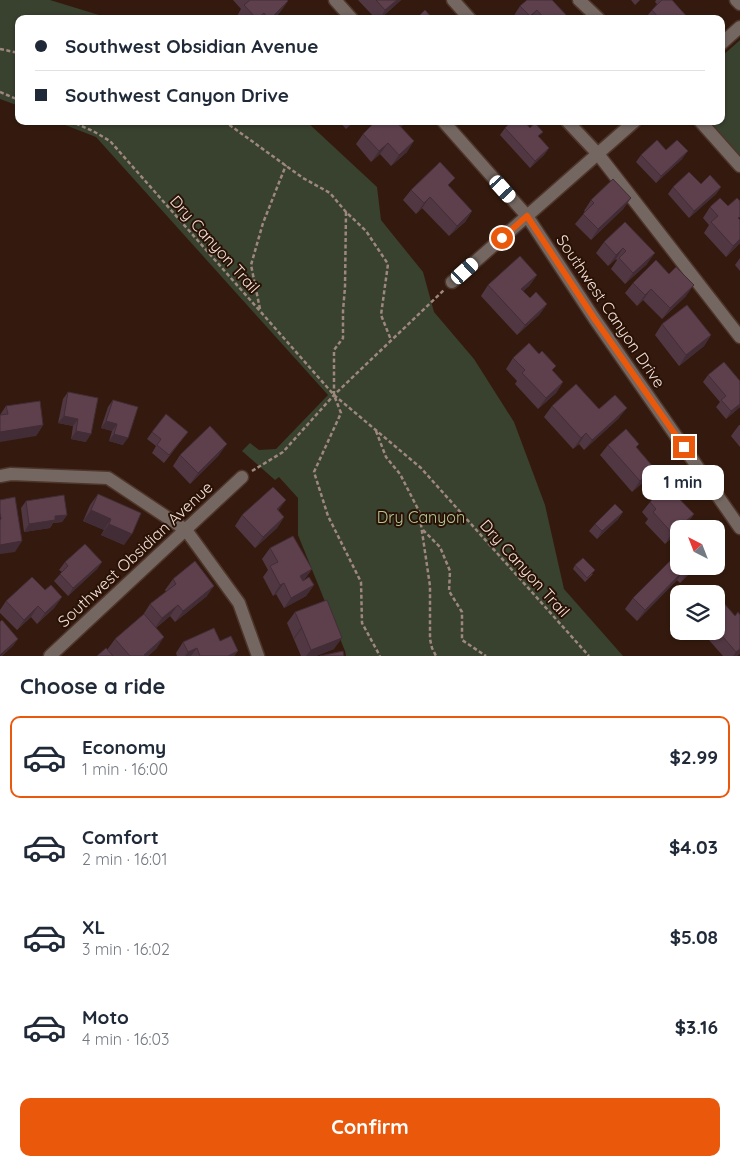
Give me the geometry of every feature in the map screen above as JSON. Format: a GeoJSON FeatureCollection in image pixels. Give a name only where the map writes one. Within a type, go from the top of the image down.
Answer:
{"type":"FeatureCollection","features":[{"type":"Feature","properties":{"kind":"street"},"geometry":{"type":"LineString","coordinates":[[335,0],[348,15]]}},
{"type":"Feature","properties":{"kind":"street"},"geometry":{"type":"LineString","coordinates":[[453,0],[466,15]]}},
{"type":"Feature","properties":{"kind":"street"},"geometry":{"type":"LineString","coordinates":[[579,0],[595,15]]}},
{"type":"Feature","properties":{"kind":"street"},"geometry":{"type":"LineString","coordinates":[[736,0],[740,4]]}},
{"type":"Feature","properties":{"kind":"street"},"geometry":{"type":"LineString","coordinates":[[725,40],[740,27]]}},
{"type":"Feature","properties":{"kind":"street","name":"Southwest Canyon Drive"},"geometry":{"type":"LineString","coordinates":[[447,125],[527,216],[594,318],[740,528]]}},
{"type":"Feature","properties":{"kind":"street"},"geometry":{"type":"LineString","coordinates":[[571,125],[598,154],[740,337]]}},
{"type":"Feature","properties":{"kind":"street"},"geometry":{"type":"LineString","coordinates":[[452,282],[631,125]]}},
{"type":"Feature","properties":{"kind":"street"},"geometry":{"type":"LineString","coordinates":[[704,125],[740,166]]}},
{"type":"Feature","properties":{"kind":"street"},"geometry":{"type":"LineString","coordinates":[[0,476],[11,474],[108,478],[186,530],[239,603],[258,656]]}},
{"type":"Feature","properties":{"kind":"street","name":"Southwest Obsidian Avenue"},"geometry":{"type":"LineString","coordinates":[[50,656],[242,476]]}},
{"type":"Feature","properties":{"kind":"path"},"geometry":{"type":"LineString","coordinates":[[0,49],[15,52]]}},
{"type":"Feature","properties":{"kind":"path"},"geometry":{"type":"LineString","coordinates":[[0,92],[15,98]]}},
{"type":"Feature","properties":{"kind":"path","name":"Dry Canyon Trail"},"geometry":{"type":"LineString","coordinates":[[79,125],[110,142],[334,394],[421,468],[589,656]]}},
{"type":"Feature","properties":{"kind":"path"},"geometry":{"type":"LineString","coordinates":[[230,125],[303,178],[330,193],[366,231],[388,264],[381,315],[391,340]]}},
{"type":"Feature","properties":{"kind":"path"},"geometry":{"type":"LineString","coordinates":[[260,312],[251,265],[263,223],[286,165]]}},
{"type":"Feature","properties":{"kind":"path"},"geometry":{"type":"LineString","coordinates":[[346,212],[343,338],[334,350],[334,394],[341,413],[314,472],[328,516],[362,582],[362,623],[380,656]]}},
{"type":"Feature","properties":{"kind":"path"},"geometry":{"type":"LineString","coordinates":[[242,476],[283,452],[334,394],[452,282]]}},
{"type":"Feature","properties":{"kind":"path"},"geometry":{"type":"LineString","coordinates":[[375,429],[386,457],[400,474],[419,511],[430,586],[430,639],[436,656]]}},
{"type":"Feature","properties":{"kind":"path"},"geometry":{"type":"LineString","coordinates":[[422,528],[440,547],[450,571],[448,591],[462,612],[462,640],[486,656]]}},
{"type":"Feature","properties":{"kind":"green space"},"geometry":{"type":"Polygon","coordinates":[[[0,0],[50,0],[99,15],[15,15],[15,105],[0,99],[0,0]]]}},
{"type":"Feature","properties":{"kind":"green space"},"geometry":{"type":"Polygon","coordinates":[[[740,40],[740,156],[711,125],[725,125],[725,53],[740,40]]]}},
{"type":"Feature","properties":{"kind":"green space","name":"Dry Canyon"},"geometry":{"type":"Polygon","coordinates":[[[65,125],[310,125],[377,187],[381,220],[423,272],[434,312],[474,359],[514,422],[545,505],[564,589],[623,656],[346,656],[298,535],[298,498],[279,477],[275,480],[242,451],[250,443],[259,450],[276,449],[328,395],[96,137],[65,125]]]}},
{"type":"Feature","properties":{"kind":"building"},"geometry":{"type":"Polygon","coordinates":[[[250,0],[288,1],[274,15],[266,15],[264,13],[262,15],[253,15],[244,5],[250,0]]]}},
{"type":"Feature","properties":{"kind":"building"},"geometry":{"type":"Polygon","coordinates":[[[376,0],[397,0],[385,10],[376,0]]]}},
{"type":"Feature","properties":{"kind":"building"},"geometry":{"type":"Polygon","coordinates":[[[527,0],[552,0],[566,15],[541,15],[537,10],[529,15],[520,6],[527,0]]]}},
{"type":"Feature","properties":{"kind":"building"},"geometry":{"type":"Polygon","coordinates":[[[662,0],[672,0],[685,15],[656,15],[652,10],[662,0]]]}},
{"type":"Feature","properties":{"kind":"building"},"geometry":{"type":"Polygon","coordinates":[[[425,10],[429,15],[420,15],[425,10]]]}},
{"type":"Feature","properties":{"kind":"building"},"geometry":{"type":"Polygon","coordinates":[[[372,125],[399,125],[414,141],[399,155],[388,143],[379,151],[363,134],[372,125]]]}},
{"type":"Feature","properties":{"kind":"building"},"geometry":{"type":"Polygon","coordinates":[[[508,125],[527,125],[530,128],[533,125],[537,125],[543,132],[538,136],[549,148],[535,161],[505,128],[508,125]]]}},
{"type":"Feature","properties":{"kind":"building"},"geometry":{"type":"Polygon","coordinates":[[[657,140],[666,150],[677,140],[688,151],[661,176],[641,155],[657,140]]]}},
{"type":"Feature","properties":{"kind":"building"},"geometry":{"type":"Polygon","coordinates":[[[440,162],[455,178],[448,185],[472,211],[457,226],[430,197],[424,203],[411,190],[440,162]]]}},
{"type":"Feature","properties":{"kind":"building"},"geometry":{"type":"Polygon","coordinates":[[[689,172],[701,184],[710,175],[721,187],[694,211],[673,187],[689,172]]]}},
{"type":"Feature","properties":{"kind":"building"},"geometry":{"type":"Polygon","coordinates":[[[613,179],[631,198],[598,229],[583,214],[594,203],[591,200],[613,179]]]}},
{"type":"Feature","properties":{"kind":"building"},"geometry":{"type":"Polygon","coordinates":[[[720,198],[728,206],[737,198],[740,201],[740,217],[738,218],[740,220],[740,239],[733,246],[711,222],[718,216],[710,207],[720,198]]]}},
{"type":"Feature","properties":{"kind":"building"},"geometry":{"type":"Polygon","coordinates":[[[625,222],[655,253],[633,273],[619,258],[626,251],[623,248],[616,255],[604,242],[625,222]]]}},
{"type":"Feature","properties":{"kind":"building"},"geometry":{"type":"Polygon","coordinates":[[[520,256],[537,275],[521,289],[530,298],[536,292],[547,304],[525,325],[488,285],[520,256]]]}},
{"type":"Feature","properties":{"kind":"building"},"geometry":{"type":"Polygon","coordinates":[[[656,260],[669,274],[676,267],[694,285],[670,308],[651,289],[645,295],[633,283],[656,260]]]}},
{"type":"Feature","properties":{"kind":"building"},"geometry":{"type":"Polygon","coordinates":[[[687,305],[711,335],[686,355],[662,324],[687,305]]]}},
{"type":"Feature","properties":{"kind":"building"},"geometry":{"type":"Polygon","coordinates":[[[529,343],[539,354],[542,351],[556,366],[552,370],[563,382],[546,398],[522,373],[525,370],[513,358],[529,343]]]}},
{"type":"Feature","properties":{"kind":"building"},"geometry":{"type":"Polygon","coordinates":[[[724,362],[740,381],[740,404],[731,411],[721,400],[726,396],[708,375],[724,362]]]}},
{"type":"Feature","properties":{"kind":"building"},"geometry":{"type":"Polygon","coordinates":[[[576,384],[599,409],[615,395],[627,408],[592,440],[586,433],[581,438],[552,406],[576,384]]]}},
{"type":"Feature","properties":{"kind":"building"},"geometry":{"type":"Polygon","coordinates":[[[68,392],[98,398],[91,434],[76,431],[78,419],[64,416],[68,392]]]}},
{"type":"Feature","properties":{"kind":"building"},"geometry":{"type":"Polygon","coordinates":[[[113,400],[138,407],[128,438],[114,434],[117,424],[106,421],[113,400]]]}},
{"type":"Feature","properties":{"kind":"building"},"geometry":{"type":"Polygon","coordinates":[[[40,401],[43,425],[0,432],[0,415],[8,414],[6,406],[40,401]]]}},
{"type":"Feature","properties":{"kind":"building"},"geometry":{"type":"Polygon","coordinates":[[[166,414],[188,432],[169,455],[157,445],[161,439],[152,432],[166,414]]]}},
{"type":"Feature","properties":{"kind":"building"},"geometry":{"type":"Polygon","coordinates":[[[210,426],[227,444],[198,473],[180,455],[210,426]]]}},
{"type":"Feature","properties":{"kind":"building"},"geometry":{"type":"Polygon","coordinates":[[[626,429],[639,444],[636,447],[654,468],[640,481],[608,445],[626,429]]]}},
{"type":"Feature","properties":{"kind":"building"},"geometry":{"type":"Polygon","coordinates":[[[667,486],[694,514],[687,520],[670,520],[670,531],[653,512],[656,509],[650,502],[667,486]]]}},
{"type":"Feature","properties":{"kind":"building"},"geometry":{"type":"Polygon","coordinates":[[[273,487],[286,500],[277,509],[284,517],[263,537],[242,515],[273,487]]]}},
{"type":"Feature","properties":{"kind":"building"},"geometry":{"type":"Polygon","coordinates":[[[98,494],[141,513],[132,534],[109,524],[111,519],[91,510],[98,494]]]}},
{"type":"Feature","properties":{"kind":"building"},"geometry":{"type":"Polygon","coordinates":[[[64,495],[67,515],[55,516],[55,520],[29,524],[26,501],[64,495]]]}},
{"type":"Feature","properties":{"kind":"building"},"geometry":{"type":"Polygon","coordinates":[[[15,497],[22,541],[0,545],[0,500],[15,497]]]}},
{"type":"Feature","properties":{"kind":"building"},"geometry":{"type":"Polygon","coordinates":[[[615,504],[623,512],[602,531],[595,524],[615,504]]]}},
{"type":"Feature","properties":{"kind":"building"},"geometry":{"type":"Polygon","coordinates":[[[293,536],[312,569],[300,576],[303,581],[309,577],[314,585],[291,598],[284,583],[280,585],[270,566],[278,562],[270,548],[293,536]]]}},
{"type":"Feature","properties":{"kind":"building"},"geometry":{"type":"Polygon","coordinates":[[[85,544],[102,562],[73,588],[60,574],[68,566],[65,562],[85,544]]]}},
{"type":"Feature","properties":{"kind":"building"},"geometry":{"type":"Polygon","coordinates":[[[583,558],[595,570],[587,578],[575,565],[583,558]]]}},
{"type":"Feature","properties":{"kind":"building"},"geometry":{"type":"Polygon","coordinates":[[[195,561],[214,586],[183,611],[178,605],[162,618],[150,604],[176,584],[173,579],[195,561]]]}},
{"type":"Feature","properties":{"kind":"building"},"geometry":{"type":"Polygon","coordinates":[[[670,561],[670,575],[679,575],[645,610],[633,598],[670,561]]]}},
{"type":"Feature","properties":{"kind":"building"},"geometry":{"type":"Polygon","coordinates":[[[32,577],[45,590],[51,585],[62,597],[45,613],[38,606],[24,620],[6,601],[32,577]]]}},
{"type":"Feature","properties":{"kind":"building"},"geometry":{"type":"Polygon","coordinates":[[[327,600],[342,638],[311,650],[295,612],[327,600]]]}},
{"type":"Feature","properties":{"kind":"building"},"geometry":{"type":"Polygon","coordinates":[[[725,604],[735,616],[738,612],[740,615],[740,649],[736,652],[725,639],[725,604]]]}},
{"type":"Feature","properties":{"kind":"building"},"geometry":{"type":"Polygon","coordinates":[[[144,614],[164,637],[144,655],[146,656],[130,656],[115,639],[144,614]]]}},
{"type":"Feature","properties":{"kind":"building"},"geometry":{"type":"Polygon","coordinates":[[[2,620],[18,639],[0,655],[0,622],[2,620]]]}},
{"type":"Feature","properties":{"kind":"building"},"geometry":{"type":"Polygon","coordinates":[[[214,628],[220,641],[231,636],[238,651],[228,656],[200,656],[197,648],[188,652],[183,642],[214,628]]]}},
{"type":"Feature","properties":{"kind":"building"},"geometry":{"type":"Polygon","coordinates":[[[106,648],[113,656],[97,656],[106,648]]]}},
{"type":"Feature","properties":{"kind":"building"},"geometry":{"type":"Polygon","coordinates":[[[343,651],[344,656],[320,656],[343,651]]]}},
{"type":"Feature","properties":{"kind":"route"},"geometry":{"type":"LineString","coordinates":[[502,238],[527,216],[594,318],[684,447]]}}]}
